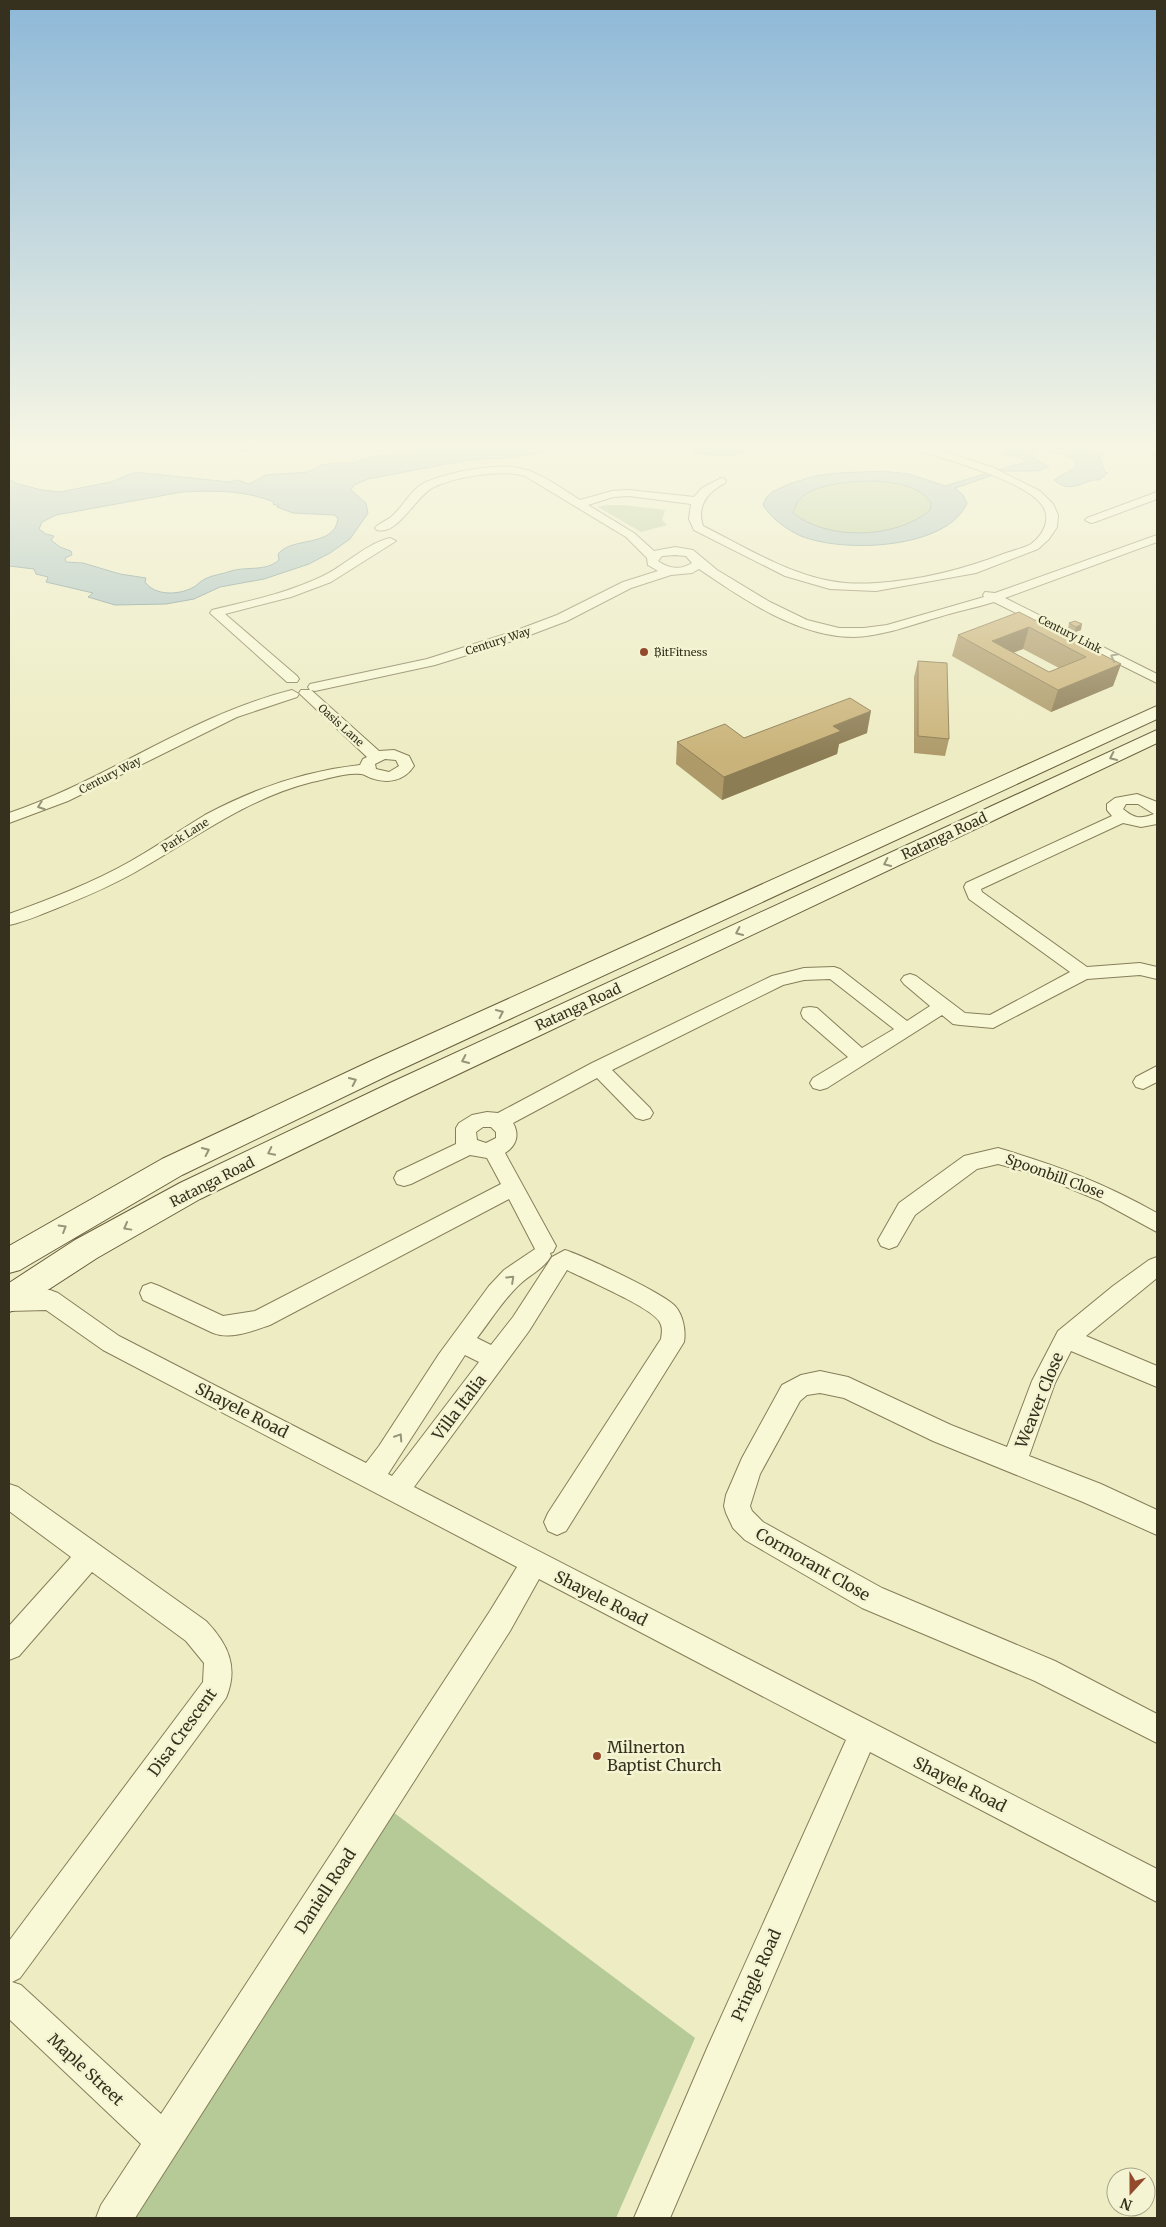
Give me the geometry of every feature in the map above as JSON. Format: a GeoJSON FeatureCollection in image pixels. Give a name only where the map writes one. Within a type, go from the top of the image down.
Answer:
{"type":"FeatureCollection","features":[{"type":"Feature","properties":{"kind":"main road","name":"Ratanga Road"},"geometry":{"type":"LineString","coordinates":[[13,1253],[189,1158],[1157,712]]}},
{"type":"Feature","properties":{"kind":"main road","name":"Ratanga Road"},"geometry":{"type":"LineString","coordinates":[[9,1300],[49,1286],[190,1191],[427,1077],[1157,736]]}},
{"type":"Feature","properties":{"kind":"main road"},"geometry":{"type":"LineString","coordinates":[[13,1253],[49,1286]]}},
{"type":"Feature","properties":{"kind":"street"},"geometry":{"type":"LineString","coordinates":[[368,553],[371,549]]}},
{"type":"Feature","properties":{"kind":"street"},"geometry":{"type":"LineString","coordinates":[[368,553],[373,549]]}},
{"type":"Feature","properties":{"kind":"street"},"geometry":{"type":"LineString","coordinates":[[643,549],[658,567],[738,589]]}},
{"type":"Feature","properties":{"kind":"street"},"geometry":{"type":"LineString","coordinates":[[670,549],[693,555],[698,562],[738,589],[806,624],[839,632],[881,631],[1014,592],[1128,549]]}},
{"type":"Feature","properties":{"kind":"street"},"geometry":{"type":"LineString","coordinates":[[740,549],[788,573],[830,585],[876,587],[972,570],[1029,549]]}},
{"type":"Feature","properties":{"kind":"street","name":"Century Way"},"geometry":{"type":"LineString","coordinates":[[9,805],[52,789],[211,711],[299,686],[423,655],[528,622],[635,571],[662,552],[676,551]]}},
{"type":"Feature","properties":{"kind":"street","name":"Oasis Lane"},"geometry":{"type":"LineString","coordinates":[[368,553],[338,574],[309,587],[216,613],[299,686],[372,763]]}},
{"type":"Feature","properties":{"kind":"street","name":"Century Way"},"geometry":{"type":"LineString","coordinates":[[9,818],[62,799],[220,719],[267,701],[299,686],[430,662],[517,635],[562,618],[627,585],[674,571],[692,568],[698,562]]}},
{"type":"Feature","properties":{"kind":"street"},"geometry":{"type":"LineString","coordinates":[[936,614],[958,599],[1041,568]]}},
{"type":"Feature","properties":{"kind":"street","name":"Century Link"},"geometry":{"type":"LineString","coordinates":[[998,584],[1027,598]]}},
{"type":"Feature","properties":{"kind":"street","name":"Century Link"},"geometry":{"type":"LineString","coordinates":[[981,590],[1157,679]]}},
{"type":"Feature","properties":{"kind":"street"},"geometry":{"type":"LineString","coordinates":[[1140,656],[1157,664]]}},
{"type":"Feature","properties":{"kind":"street","name":"Park Lane"},"geometry":{"type":"LineString","coordinates":[[9,920],[110,878],[150,856],[214,816],[258,796],[323,774],[372,763]]}},
{"type":"Feature","properties":{"kind":"street"},"geometry":{"type":"LineString","coordinates":[[1157,810],[1150,797],[1122,800],[1116,804],[1116,810],[1122,817],[1142,823],[1157,831]]}},
{"type":"Feature","properties":{"kind":"street"},"geometry":{"type":"LineString","coordinates":[[1083,973],[974,895],[972,887],[1122,817]]}},
{"type":"Feature","properties":{"kind":"street"},"geometry":{"type":"LineString","coordinates":[[1142,823],[1151,822],[1157,818]]}},
{"type":"Feature","properties":{"kind":"street"},"geometry":{"type":"LineString","coordinates":[[910,980],[960,1019],[993,1022],[1083,973],[1140,969],[1157,973]]}},
{"type":"Feature","properties":{"kind":"street"},"geometry":{"type":"LineString","coordinates":[[498,1122],[599,1068],[778,980],[804,974],[834,973],[907,1030]]}},
{"type":"Feature","properties":{"kind":"street"},"geometry":{"type":"LineString","coordinates":[[820,1082],[907,1030],[942,1006]]}},
{"type":"Feature","properties":{"kind":"street"},"geometry":{"type":"LineString","coordinates":[[810,1014],[861,1058]]}},
{"type":"Feature","properties":{"kind":"street"},"geometry":{"type":"LineString","coordinates":[[599,1068],[643,1113]]}},
{"type":"Feature","properties":{"kind":"street"},"geometry":{"type":"LineString","coordinates":[[487,1118],[498,1122],[506,1129],[508,1135],[506,1141],[493,1150],[485,1151],[470,1146],[465,1141],[464,1135],[466,1128],[472,1123],[487,1118]]}},
{"type":"Feature","properties":{"kind":"street"},"geometry":{"type":"LineString","coordinates":[[404,1178],[470,1146]]}},
{"type":"Feature","properties":{"kind":"street"},"geometry":{"type":"LineString","coordinates":[[493,1150],[553,1256],[652,1302],[667,1313],[674,1330],[672,1342],[558,1522]]}},
{"type":"Feature","properties":{"kind":"street","name":"Spoonbill Close"},"geometry":{"type":"LineString","coordinates":[[889,1240],[907,1209],[971,1162],[998,1156],[1040,1168],[1107,1195],[1157,1223]]}},
{"type":"Feature","properties":{"kind":"street"},"geometry":{"type":"LineString","coordinates":[[150,1293],[221,1326],[248,1323],[262,1318],[514,1187]]}},
{"type":"Feature","properties":{"kind":"street"},"geometry":{"type":"LineString","coordinates":[[370,1477],[388,1454],[447,1361],[512,1277],[553,1256]]}},
{"type":"Feature","properties":{"kind":"street","name":"Villa Italia"},"geometry":{"type":"LineString","coordinates":[[397,1490],[521,1324],[553,1256]]}},
{"type":"Feature","properties":{"kind":"street","name":"Weaver Close"},"geometry":{"type":"LineString","coordinates":[[1014,1463],[1044,1381],[1066,1338],[1157,1266]]}},
{"type":"Feature","properties":{"kind":"street","name":"Shayele Road"},"geometry":{"type":"LineString","coordinates":[[49,1286],[110,1342],[1157,1886]]}},
{"type":"Feature","properties":{"kind":"street","name":"Weaver Close"},"geometry":{"type":"LineString","coordinates":[[1066,1338],[1157,1377]]}},
{"type":"Feature","properties":{"kind":"street"},"geometry":{"type":"LineString","coordinates":[[462,1341],[495,1359]]}},
{"type":"Feature","properties":{"kind":"street","name":"Cormorant Close"},"geometry":{"type":"LineString","coordinates":[[1157,1523],[1092,1493],[942,1433],[848,1388],[820,1382],[801,1386],[791,1393],[741,1488],[737,1507],[743,1522],[754,1531],[872,1598],[1045,1671],[1157,1729]]}},
{"type":"Feature","properties":{"kind":"street","name":"Disa Crescent"},"geometry":{"type":"LineString","coordinates":[[9,1496],[196,1631],[213,1648],[220,1673],[216,1688],[9,1966]]}},
{"type":"Feature","properties":{"kind":"street"},"geometry":{"type":"LineString","coordinates":[[9,1646],[90,1555]]}},
{"type":"Feature","properties":{"kind":"street","name":"Daniell Road"},"geometry":{"type":"LineString","coordinates":[[114,2218],[500,1621],[534,1563]]}},
{"type":"Feature","properties":{"kind":"street","name":"Pringle Road"},"geometry":{"type":"LineString","coordinates":[[652,2218],[720,2058],[863,1734]]}},
{"type":"Feature","properties":{"kind":"street","name":"Maple Street"},"geometry":{"type":"LineString","coordinates":[[9,1997],[164,2141]]}},
{"type":"Feature","properties":{"kind":"green space"},"geometry":{"type":"Polygon","coordinates":[[[393,1812],[695,2038],[616,2218],[132,2218],[393,1812]]]}},
{"type":"Feature","properties":{"kind":"water"},"geometry":{"type":"Polygon","coordinates":[[[9,549],[65,549],[71,551],[72,555],[65,558],[66,562],[83,563],[120,574],[146,578],[145,582],[149,587],[161,592],[174,593],[192,588],[203,580],[214,576],[274,564],[279,560],[278,554],[284,549],[336,549],[309,564],[264,579],[220,587],[194,599],[166,604],[115,605],[88,597],[93,593],[46,582],[48,577],[36,574],[34,569],[9,566],[9,549]]]}},
{"type":"Feature","properties":{"kind":"building"},"geometry":{"type":"Polygon","coordinates":[[[1019,612],[1121,664],[1058,690],[958,635],[1019,612]],[[1029,627],[992,641],[1049,672],[1086,657],[1029,627]]]}},
{"type":"Feature","properties":{"kind":"building"},"geometry":{"type":"Polygon","coordinates":[[[1075,621],[1082,624],[1076,627],[1069,623],[1075,621]]]}},
{"type":"Feature","properties":{"kind":"building"},"geometry":{"type":"Polygon","coordinates":[[[918,661],[947,663],[949,739],[918,736],[918,661]]]}},
{"type":"Feature","properties":{"kind":"building"},"geometry":{"type":"Polygon","coordinates":[[[850,698],[871,711],[833,726],[841,731],[724,777],[677,742],[725,724],[744,738],[850,698]]]}},
{"type":"Feature","properties":{"kind":"place","name":"₿itFitness"},"geometry":{"type":"Point","coordinates":[644,652]}},
{"type":"Feature","properties":{"kind":"place","name":"Milnerton Baptist Church"},"geometry":{"type":"Point","coordinates":[597,1756]}}]}
